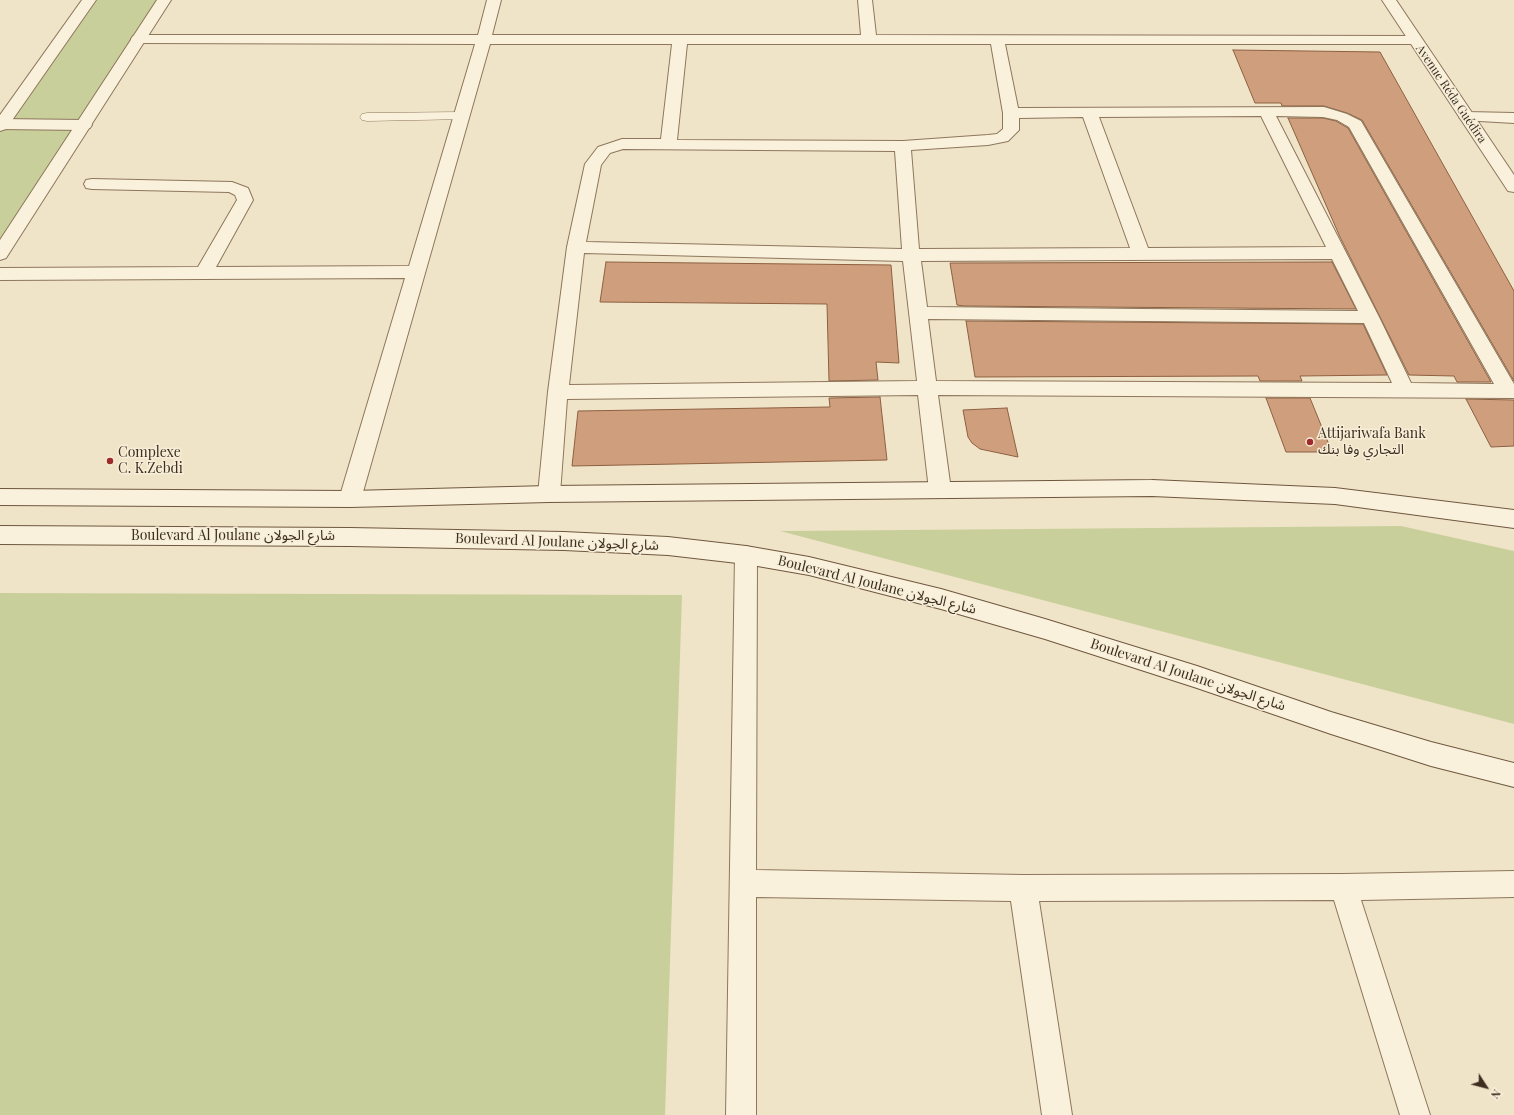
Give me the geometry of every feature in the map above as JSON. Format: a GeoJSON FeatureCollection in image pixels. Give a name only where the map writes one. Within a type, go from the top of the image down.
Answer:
{"type":"FeatureCollection","features":[{"type":"Feature","properties":{"kind":"street"},"geometry":{"type":"LineString","coordinates":[[0,124],[89,0]]}},
{"type":"Feature","properties":{"kind":"street"},"geometry":{"type":"LineString","coordinates":[[0,254],[164,0]]}},
{"type":"Feature","properties":{"kind":"street"},"geometry":{"type":"LineString","coordinates":[[350,499],[462,116],[494,0]]}},
{"type":"Feature","properties":{"kind":"street"},"geometry":{"type":"LineString","coordinates":[[865,0],[869,32]]}},
{"type":"Feature","properties":{"kind":"street","name":"Avenue Réda Guédira"},"geometry":{"type":"LineString","coordinates":[[1389,0],[1514,187]]}},
{"type":"Feature","properties":{"kind":"street"},"geometry":{"type":"LineString","coordinates":[[869,32],[884,26]]}},
{"type":"Feature","properties":{"kind":"street"},"geometry":{"type":"LineString","coordinates":[[1391,26],[1406,26]]}},
{"type":"Feature","properties":{"kind":"street"},"geometry":{"type":"LineString","coordinates":[[138,40],[680,39],[869,32],[998,40],[1415,40]]}},
{"type":"Feature","properties":{"kind":"street"},"geometry":{"type":"LineString","coordinates":[[668,145],[680,39]]}},
{"type":"Feature","properties":{"kind":"street"},"geometry":{"type":"LineString","coordinates":[[549,494],[558,392],[576,247],[593,164],[604,150],[622,144],[903,146],[1002,138],[1011,130],[1011,113],[998,40]]}},
{"type":"Feature","properties":{"kind":"street"},"geometry":{"type":"LineString","coordinates":[[1266,111],[1406,391]]}},
{"type":"Feature","properties":{"kind":"street"},"geometry":{"type":"LineString","coordinates":[[1089,112],[1141,254]]}},
{"type":"Feature","properties":{"kind":"street"},"geometry":{"type":"LineString","coordinates":[[1011,113],[1324,112],[1342,117],[1355,124],[1511,391]]}},
{"type":"Feature","properties":{"kind":"street"},"geometry":{"type":"LineString","coordinates":[[1467,117],[1514,118]]}},
{"type":"Feature","properties":{"kind":"street"},"geometry":{"type":"LineString","coordinates":[[0,124],[84,124]]}},
{"type":"Feature","properties":{"kind":"street"},"geometry":{"type":"LineString","coordinates":[[903,146],[912,255],[940,490]]}},
{"type":"Feature","properties":{"kind":"street"},"geometry":{"type":"LineString","coordinates":[[92,184],[232,188],[242,192],[245,200],[204,273]]}},
{"type":"Feature","properties":{"kind":"street"},"geometry":{"type":"LineString","coordinates":[[576,247],[912,255],[1338,253]]}},
{"type":"Feature","properties":{"kind":"street"},"geometry":{"type":"LineString","coordinates":[[0,274],[416,272]]}},
{"type":"Feature","properties":{"kind":"street"},"geometry":{"type":"LineString","coordinates":[[919,313],[1370,317]]}},
{"type":"Feature","properties":{"kind":"street"},"geometry":{"type":"LineString","coordinates":[[558,392],[928,388],[1511,391]]}},
{"type":"Feature","properties":{"kind":"street"},"geometry":{"type":"LineString","coordinates":[[0,497],[350,499],[549,494],[1152,488],[1335,496],[1514,519]]}},
{"type":"Feature","properties":{"kind":"street","name":"Boulevard Al Joulane شارع الجولان"},"geometry":{"type":"LineString","coordinates":[[0,535],[564,540],[668,546],[746,555],[809,566],[948,601],[1045,629],[1410,747],[1514,775]]}},
{"type":"Feature","properties":{"kind":"street"},"geometry":{"type":"LineString","coordinates":[[741,1115],[746,555]]}},
{"type":"Feature","properties":{"kind":"street"},"geometry":{"type":"LineString","coordinates":[[743,883],[1023,888],[1343,887],[1514,884]]}},
{"type":"Feature","properties":{"kind":"street"},"geometry":{"type":"LineString","coordinates":[[1343,887],[1415,1115]]}},
{"type":"Feature","properties":{"kind":"street"},"geometry":{"type":"LineString","coordinates":[[1023,888],[1057,1115]]}},
{"type":"Feature","properties":{"kind":"lane"},"geometry":{"type":"LineString","coordinates":[[368,117],[462,116]]}},
{"type":"Feature","properties":{"kind":"green space"},"geometry":{"type":"Polygon","coordinates":[[[89,0],[164,0],[0,254],[0,126],[89,0]]]}},
{"type":"Feature","properties":{"kind":"green space"},"geometry":{"type":"Polygon","coordinates":[[[1401,526],[1514,551],[1514,724],[780,531],[1401,526]]]}},
{"type":"Feature","properties":{"kind":"green space"},"geometry":{"type":"Polygon","coordinates":[[[0,593],[682,595],[665,1115],[0,1115],[0,593]]]}},
{"type":"Feature","properties":{"kind":"building"},"geometry":{"type":"Polygon","coordinates":[[[1233,50],[1380,52],[1514,291],[1514,381],[1362,120],[1347,113],[1324,106],[1282,106],[1281,103],[1255,103],[1233,50]]]}},
{"type":"Feature","properties":{"kind":"building"},"geometry":{"type":"Polygon","coordinates":[[[1288,118],[1323,118],[1336,121],[1348,128],[1491,382],[1457,382],[1454,376],[1409,375],[1340,237],[1288,118]]]}},
{"type":"Feature","properties":{"kind":"building"},"geometry":{"type":"Polygon","coordinates":[[[606,262],[891,265],[899,363],[876,362],[878,380],[829,381],[827,304],[600,302],[606,262]]]}},
{"type":"Feature","properties":{"kind":"building"},"geometry":{"type":"Polygon","coordinates":[[[1332,262],[1356,309],[964,306],[957,305],[950,263],[1332,262]]]}},
{"type":"Feature","properties":{"kind":"building"},"geometry":{"type":"Polygon","coordinates":[[[966,321],[1363,324],[1387,375],[1300,376],[1302,381],[1260,381],[1258,376],[975,377],[966,321]]]}},
{"type":"Feature","properties":{"kind":"building"},"geometry":{"type":"Polygon","coordinates":[[[880,397],[887,460],[572,466],[578,411],[830,407],[829,398],[880,397]]]}},
{"type":"Feature","properties":{"kind":"building"},"geometry":{"type":"Polygon","coordinates":[[[1266,398],[1310,398],[1332,452],[1286,452],[1266,398]]]}},
{"type":"Feature","properties":{"kind":"building"},"geometry":{"type":"Polygon","coordinates":[[[1466,399],[1514,400],[1514,446],[1491,447],[1466,399]]]}},
{"type":"Feature","properties":{"kind":"building"},"geometry":{"type":"Polygon","coordinates":[[[1007,408],[1018,457],[980,449],[972,443],[968,437],[963,410],[1007,408]]]}},
{"type":"Feature","properties":{"kind":"place","name":"Attijariwafa Bank التجاري وفا بنك"},"geometry":{"type":"Point","coordinates":[1310,442]}},
{"type":"Feature","properties":{"kind":"place","name":"Complexe C. K.Zebdi"},"geometry":{"type":"Point","coordinates":[110,461]}}]}
